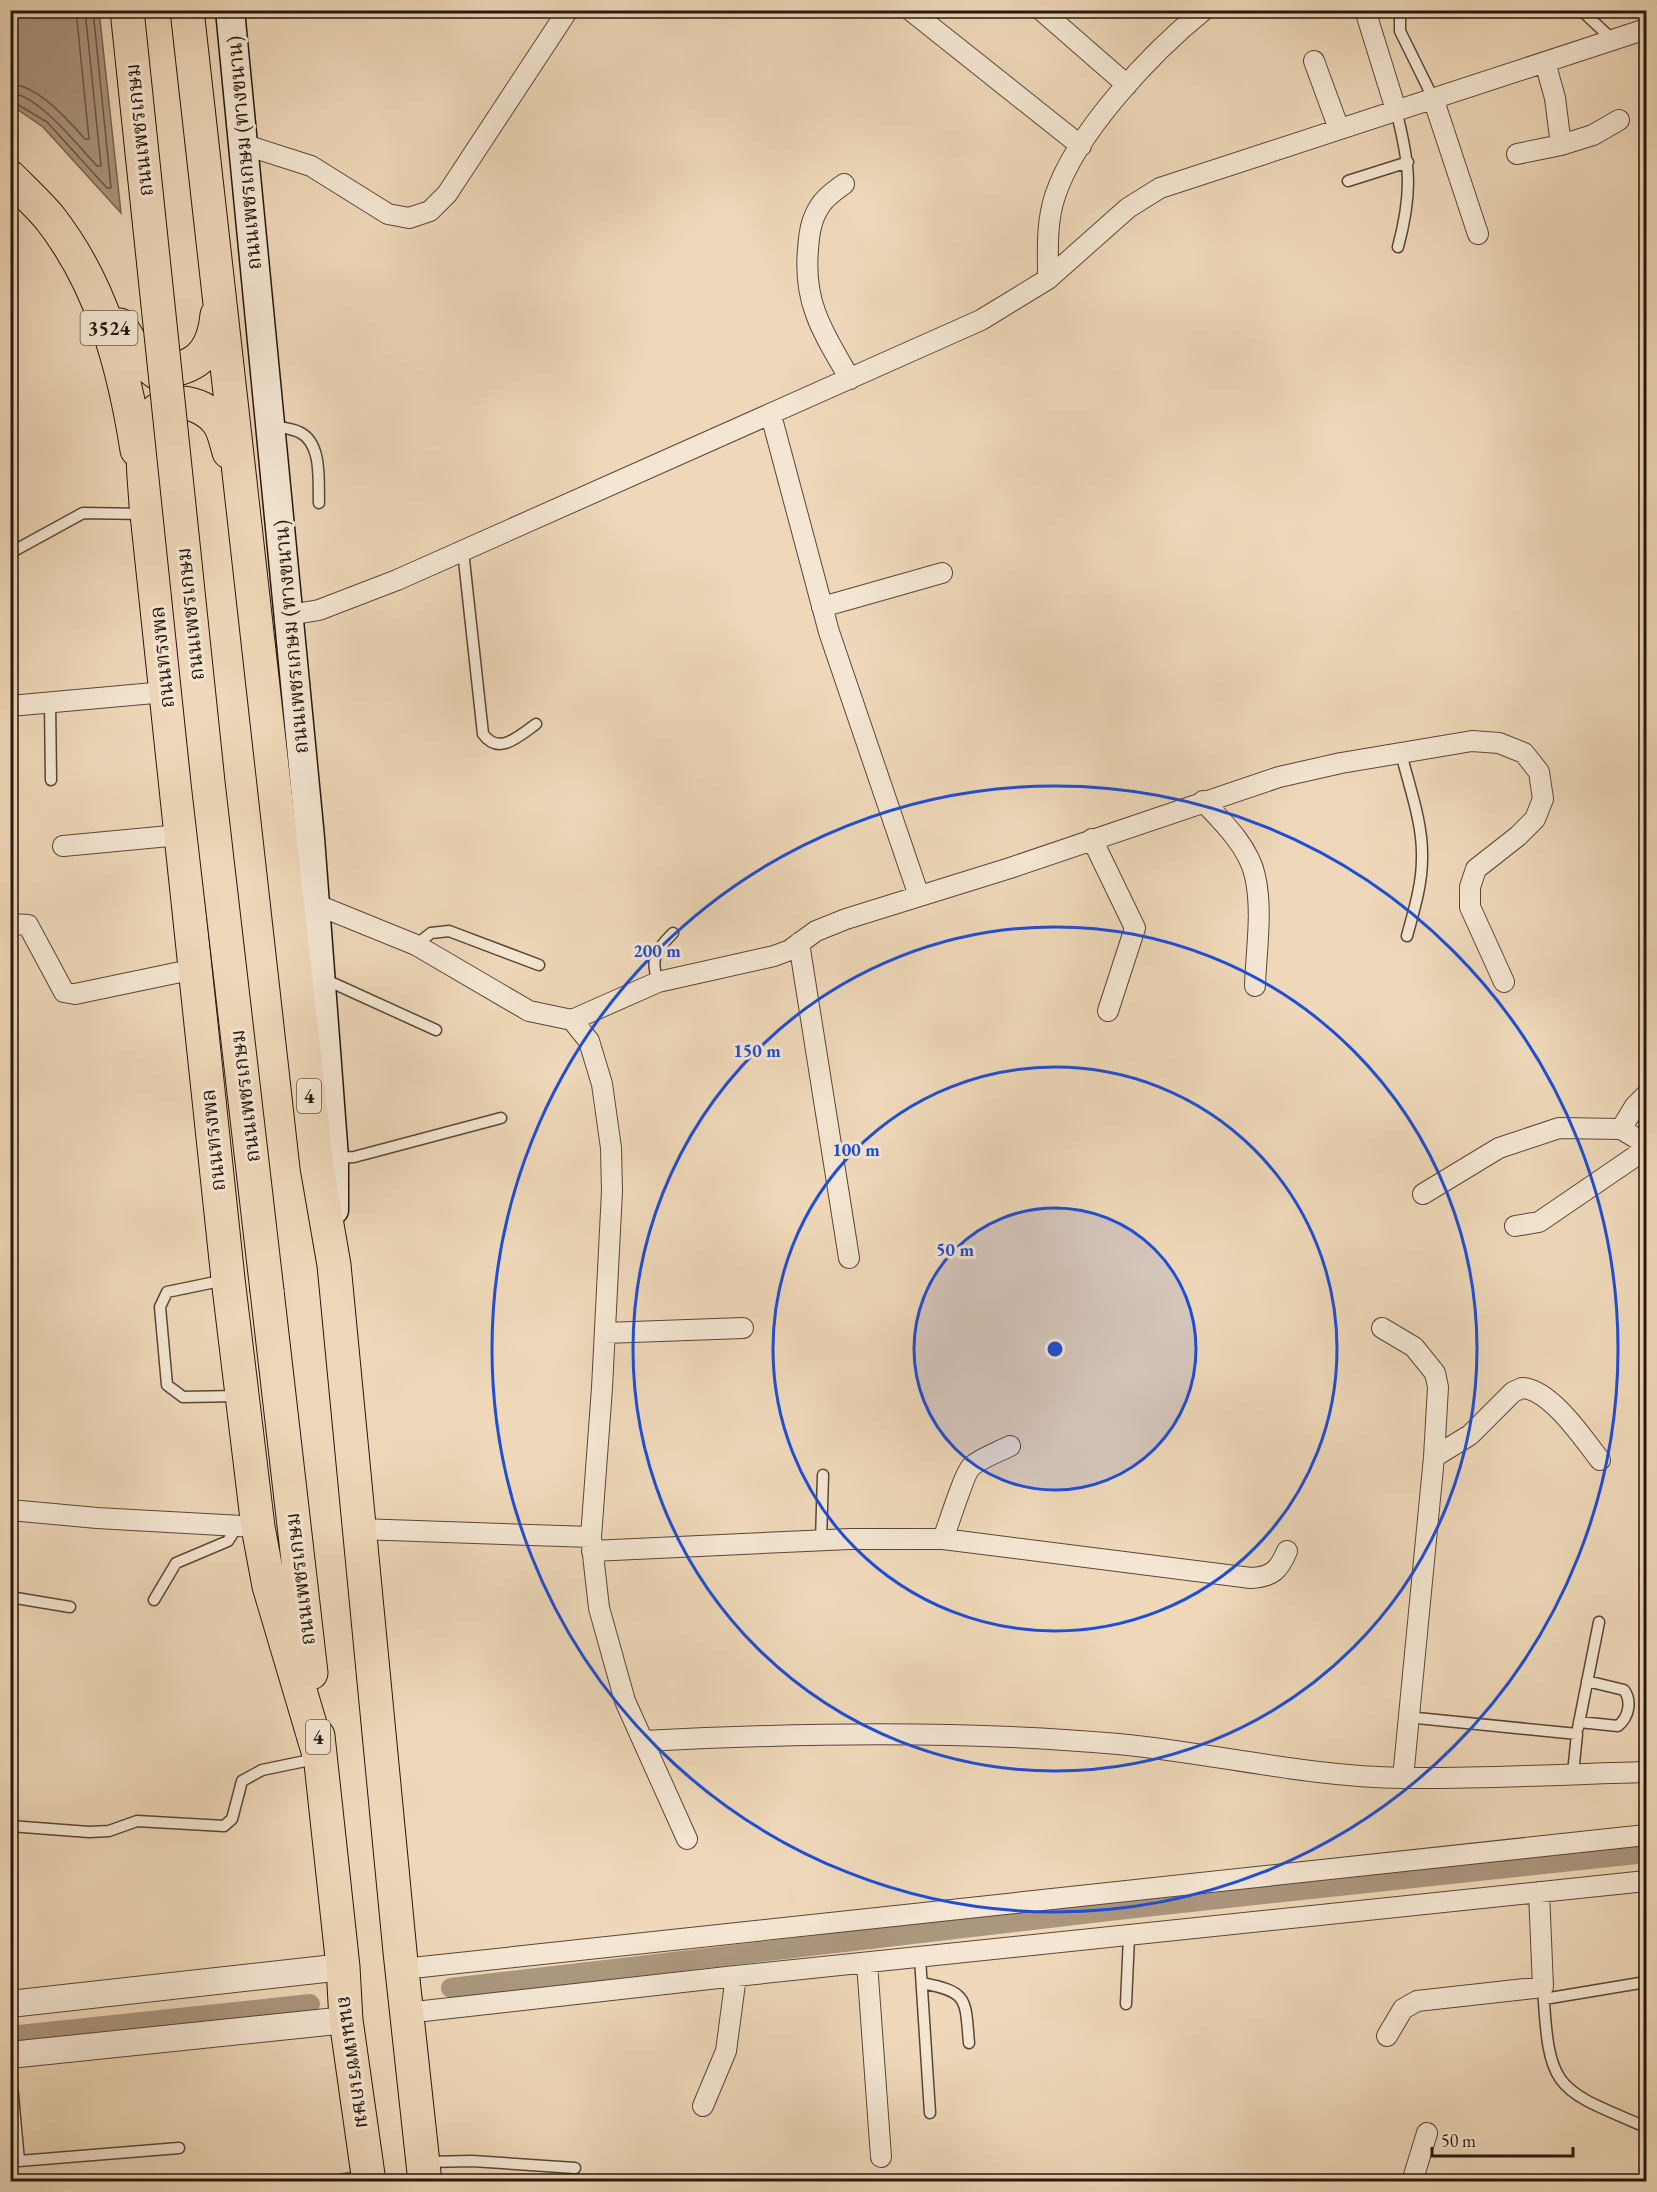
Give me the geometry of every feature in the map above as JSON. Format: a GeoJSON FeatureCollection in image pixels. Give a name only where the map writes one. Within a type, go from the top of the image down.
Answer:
{"type":"FeatureCollection","features":[{"type":"Feature","properties":{"kind":"highway","name":"ถนนเพชรเกษม"},"geometry":{"type":"LineString","coordinates":[[127,10],[207,770],[343,1966],[346,2020],[369,2179]]}},
{"type":"Feature","properties":{"kind":"highway","name":"4"},"geometry":{"type":"LineString","coordinates":[[187,10],[317,1167],[334,1264],[406,2013],[424,2172]]}},
{"type":"Feature","properties":{"kind":"highway","name":"ถนนทรงพล"},"geometry":{"type":"LineString","coordinates":[[10,177],[48,216],[91,283],[111,333],[130,404],[147,510],[241,1396],[247,1527],[268,1586],[320,1758]]}},
{"type":"Feature","properties":{"kind":"highway"},"geometry":{"type":"LineString","coordinates":[[91,283],[104,297],[141,360],[156,372],[177,371],[187,367],[200,359],[210,346],[217,317],[216,283]]}},
{"type":"Feature","properties":{"kind":"highway"},"geometry":{"type":"LineString","coordinates":[[147,510],[144,464],[147,423],[158,410],[176,402],[197,406],[218,422],[226,439],[244,512]]}},
{"type":"Feature","properties":{"kind":"main road","name":"ถนนเพชรเกษม (ทางขนาน)"},"geometry":{"type":"LineString","coordinates":[[230,10],[315,904],[334,1158],[334,1264]]}},
{"type":"Feature","properties":{"kind":"street"},"geometry":{"type":"LineString","coordinates":[[242,144],[310,166],[344,184],[388,214],[409,218],[429,211],[447,194],[568,10]]}},
{"type":"Feature","properties":{"kind":"street"},"geometry":{"type":"LineString","coordinates":[[910,10],[1081,146]]}},
{"type":"Feature","properties":{"kind":"street"},"geometry":{"type":"LineString","coordinates":[[1041,10],[1127,85]]}},
{"type":"Feature","properties":{"kind":"street"},"geometry":{"type":"LineString","coordinates":[[1048,279],[1048,230],[1055,197],[1068,167],[1127,85],[1204,10]]}},
{"type":"Feature","properties":{"kind":"street"},"geometry":{"type":"LineString","coordinates":[[1365,10],[1396,110]]}},
{"type":"Feature","properties":{"kind":"street"},"geometry":{"type":"LineString","coordinates":[[289,615],[319,610],[463,550],[771,416],[981,320],[1048,279],[1128,208],[1160,188],[1647,29]]}},
{"type":"Feature","properties":{"kind":"street"},"geometry":{"type":"LineString","coordinates":[[1314,61],[1339,129]]}},
{"type":"Feature","properties":{"kind":"street"},"geometry":{"type":"LineString","coordinates":[[1545,62],[1555,98],[1561,145]]}},
{"type":"Feature","properties":{"kind":"street"},"geometry":{"type":"LineString","coordinates":[[1433,98],[1478,234]]}},
{"type":"Feature","properties":{"kind":"street"},"geometry":{"type":"LineString","coordinates":[[1517,154],[1561,145],[1593,135],[1619,120]]}},
{"type":"Feature","properties":{"kind":"street"},"geometry":{"type":"LineString","coordinates":[[844,184],[820,204],[810,227],[806,265],[808,292],[816,319],[850,379]]}},
{"type":"Feature","properties":{"kind":"street"},"geometry":{"type":"LineString","coordinates":[[771,416],[822,607],[919,896]]}},
{"type":"Feature","properties":{"kind":"street"},"geometry":{"type":"LineString","coordinates":[[822,607],[942,573]]}},
{"type":"Feature","properties":{"kind":"street"},"geometry":{"type":"LineString","coordinates":[[10,705],[165,692]]}},
{"type":"Feature","properties":{"kind":"street"},"geometry":{"type":"LineString","coordinates":[[315,904],[416,945],[530,1011],[572,1020],[658,982],[774,956],[800,943],[816,931],[1279,777],[1472,741],[1499,743],[1524,753],[1539,772],[1543,799],[1535,819],[1518,836],[1476,869],[1470,887],[1470,907],[1504,982]]}},
{"type":"Feature","properties":{"kind":"street"},"geometry":{"type":"LineString","coordinates":[[1203,801],[1225,824],[1245,853],[1255,874],[1258,925],[1255,986]]}},
{"type":"Feature","properties":{"kind":"street"},"geometry":{"type":"LineString","coordinates":[[63,846],[180,836]]}},
{"type":"Feature","properties":{"kind":"street"},"geometry":{"type":"LineString","coordinates":[[1092,840],[1135,928],[1108,1011]]}},
{"type":"Feature","properties":{"kind":"street"},"geometry":{"type":"LineString","coordinates":[[10,924],[28,924],[64,992],[75,994],[195,969]]}},
{"type":"Feature","properties":{"kind":"street"},"geometry":{"type":"LineString","coordinates":[[800,943],[849,1258]]}},
{"type":"Feature","properties":{"kind":"street"},"geometry":{"type":"LineString","coordinates":[[572,1020],[589,1041],[602,1084],[608,1125],[612,1191],[591,1544],[599,1608],[625,1701],[687,1839]]}},
{"type":"Feature","properties":{"kind":"street"},"geometry":{"type":"LineString","coordinates":[[1621,1129],[1635,1106],[1647,1095]]}},
{"type":"Feature","properties":{"kind":"street"},"geometry":{"type":"LineString","coordinates":[[1424,1194],[1499,1148],[1559,1128],[1621,1129],[1647,1144]]}},
{"type":"Feature","properties":{"kind":"street"},"geometry":{"type":"LineString","coordinates":[[1515,1226],[1539,1222],[1647,1149]]}},
{"type":"Feature","properties":{"kind":"street"},"geometry":{"type":"LineString","coordinates":[[605,1333],[743,1328]]}},
{"type":"Feature","properties":{"kind":"street"},"geometry":{"type":"LineString","coordinates":[[1382,1328],[1414,1347],[1435,1373],[1438,1388],[1434,1456],[1407,1716],[1403,1778]]}},
{"type":"Feature","properties":{"kind":"street"},"geometry":{"type":"LineString","coordinates":[[1434,1456],[1470,1436],[1513,1392],[1522,1388],[1541,1393],[1581,1435],[1600,1460]]}},
{"type":"Feature","properties":{"kind":"street"},"geometry":{"type":"LineString","coordinates":[[943,1539],[957,1505],[966,1472],[972,1466],[1010,1446]]}},
{"type":"Feature","properties":{"kind":"street"},"geometry":{"type":"LineString","coordinates":[[10,1510],[247,1527]]}},
{"type":"Feature","properties":{"kind":"street"},"geometry":{"type":"LineString","coordinates":[[360,1529],[591,1544],[943,1539],[1251,1578],[1273,1574],[1281,1566],[1287,1551]]}},
{"type":"Feature","properties":{"kind":"street"},"geometry":{"type":"LineString","coordinates":[[643,1741],[756,1735],[1006,1734],[1122,1744],[1318,1772],[1403,1778],[1647,1772]]}},
{"type":"Feature","properties":{"kind":"street"},"geometry":{"type":"LineString","coordinates":[[403,1970],[1647,1835]]}},
{"type":"Feature","properties":{"kind":"street"},"geometry":{"type":"LineString","coordinates":[[406,2013],[736,1976],[1647,1881]]}},
{"type":"Feature","properties":{"kind":"street"},"geometry":{"type":"LineString","coordinates":[[1387,2036],[1403,2009],[1417,2001],[1544,1993],[1539,1892]]}},
{"type":"Feature","properties":{"kind":"street"},"geometry":{"type":"LineString","coordinates":[[867,1963],[881,2157]]}},
{"type":"Feature","properties":{"kind":"street"},"geometry":{"type":"LineString","coordinates":[[10,2004],[343,1966]]}},
{"type":"Feature","properties":{"kind":"street"},"geometry":{"type":"LineString","coordinates":[[703,2106],[726,2051],[736,1976]]}},
{"type":"Feature","properties":{"kind":"street"},"geometry":{"type":"LineString","coordinates":[[11,2067],[346,2020]]}},
{"type":"Feature","properties":{"kind":"street"},"geometry":{"type":"LineString","coordinates":[[1412,2181],[1427,2133]]}},
{"type":"Feature","properties":{"kind":"lane"},"geometry":{"type":"LineString","coordinates":[[1400,10],[1400,31],[1433,98]]}},
{"type":"Feature","properties":{"kind":"lane"},"geometry":{"type":"LineString","coordinates":[[1581,10],[1613,40]]}},
{"type":"Feature","properties":{"kind":"lane"},"geometry":{"type":"LineString","coordinates":[[1396,110],[1408,162],[1408,210],[1398,247]]}},
{"type":"Feature","properties":{"kind":"lane"},"geometry":{"type":"LineString","coordinates":[[1348,181],[1408,162]]}},
{"type":"Feature","properties":{"kind":"lane"},"geometry":{"type":"LineString","coordinates":[[270,426],[297,431],[313,444],[317,462],[318,504]]}},
{"type":"Feature","properties":{"kind":"lane"},"geometry":{"type":"LineString","coordinates":[[10,538],[14,551],[82,513],[147,510]]}},
{"type":"Feature","properties":{"kind":"lane"},"geometry":{"type":"LineString","coordinates":[[463,550],[483,734],[488,741],[505,745],[536,724]]}},
{"type":"Feature","properties":{"kind":"lane"},"geometry":{"type":"LineString","coordinates":[[50,702],[51,780]]}},
{"type":"Feature","properties":{"kind":"lane"},"geometry":{"type":"LineString","coordinates":[[1401,753],[1413,800],[1423,856],[1418,895],[1407,936]]}},
{"type":"Feature","properties":{"kind":"lane"},"geometry":{"type":"LineString","coordinates":[[416,945],[431,933],[448,930],[539,965]]}},
{"type":"Feature","properties":{"kind":"lane"},"geometry":{"type":"LineString","coordinates":[[658,982],[653,967],[655,956],[673,933]]}},
{"type":"Feature","properties":{"kind":"lane"},"geometry":{"type":"LineString","coordinates":[[320,977],[436,1030]]}},
{"type":"Feature","properties":{"kind":"lane"},"geometry":{"type":"LineString","coordinates":[[334,1158],[354,1157],[501,1118]]}},
{"type":"Feature","properties":{"kind":"lane"},"geometry":{"type":"LineString","coordinates":[[228,1279],[167,1292],[162,1298],[160,1307],[167,1385],[183,1397],[241,1396]]}},
{"type":"Feature","properties":{"kind":"lane"},"geometry":{"type":"LineString","coordinates":[[821,1540],[823,1475]]}},
{"type":"Feature","properties":{"kind":"lane"},"geometry":{"type":"LineString","coordinates":[[154,1600],[176,1563],[228,1541],[247,1527]]}},
{"type":"Feature","properties":{"kind":"lane"},"geometry":{"type":"LineString","coordinates":[[10,1597],[70,1607]]}},
{"type":"Feature","properties":{"kind":"lane"},"geometry":{"type":"LineString","coordinates":[[1573,1773],[1576,1734],[1599,1622]]}},
{"type":"Feature","properties":{"kind":"lane"},"geometry":{"type":"LineString","coordinates":[[1579,1722],[1618,1726],[1624,1721],[1628,1712],[1629,1696],[1624,1690],[1587,1681]]}},
{"type":"Feature","properties":{"kind":"lane"},"geometry":{"type":"LineString","coordinates":[[1407,1716],[1576,1734]]}},
{"type":"Feature","properties":{"kind":"lane"},"geometry":{"type":"LineString","coordinates":[[10,1826],[89,1832],[109,1831],[137,1821],[224,1826],[232,1819],[242,1781],[262,1770],[320,1758]]}},
{"type":"Feature","properties":{"kind":"lane"},"geometry":{"type":"LineString","coordinates":[[1126,2004],[1130,1936]]}},
{"type":"Feature","properties":{"kind":"lane"},"geometry":{"type":"LineString","coordinates":[[920,1958],[930,2113]]}},
{"type":"Feature","properties":{"kind":"lane"},"geometry":{"type":"LineString","coordinates":[[1647,1982],[1544,1993],[1546,2041],[1554,2072],[1566,2089],[1584,2101],[1647,2127]]}},
{"type":"Feature","properties":{"kind":"lane"},"geometry":{"type":"LineString","coordinates":[[922,1983],[950,1988],[961,1997],[966,2010],[969,2043]]}},
{"type":"Feature","properties":{"kind":"lane"},"geometry":{"type":"LineString","coordinates":[[10,2063],[16,2128],[15,2161],[180,2148]]}},
{"type":"Feature","properties":{"kind":"lane"},"geometry":{"type":"LineString","coordinates":[[424,2172],[472,2161],[575,2168]]}},
{"type":"Feature","properties":{"kind":"lane"},"geometry":{"type":"LineString","coordinates":[[328,2181],[369,2179]]}},
{"type":"Feature","properties":{"kind":"water"},"geometry":{"type":"Polygon","coordinates":[[[10,11],[99,11],[121,213],[43,127],[11,105],[10,11]]]}},
{"type":"Feature","properties":{"kind":"waterway"},"geometry":{"type":"LineString","coordinates":[[451,1988],[1126,1909],[1646,1853]]}},
{"type":"Feature","properties":{"kind":"waterway"},"geometry":{"type":"LineString","coordinates":[[10,2036],[310,2004]]}}]}
